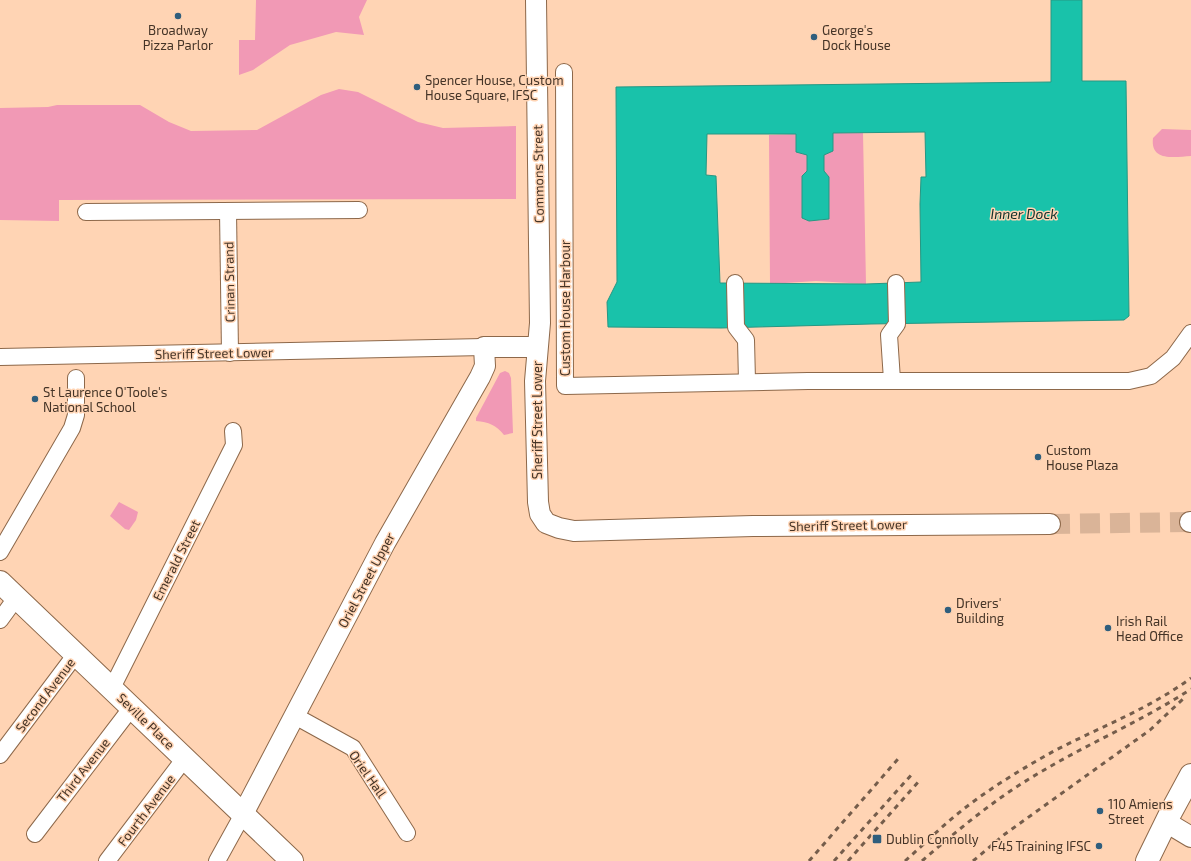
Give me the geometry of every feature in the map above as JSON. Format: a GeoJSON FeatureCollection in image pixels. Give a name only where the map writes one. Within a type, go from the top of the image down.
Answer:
{"type":"FeatureCollection","features":[{"type":"Feature","properties":{"kind":"main road","name":"Seville Place"},"geometry":{"type":"LineString","coordinates":[[0,582],[292,861]]}},
{"type":"Feature","properties":{"kind":"main road"},"geometry":{"type":"LineString","coordinates":[[1147,861],[1191,775]]}},
{"type":"Feature","properties":{"kind":"street","name":"Commons Street"},"geometry":{"type":"LineString","coordinates":[[536,0],[540,315],[537,347]]}},
{"type":"Feature","properties":{"kind":"street","name":"Custom House Harbour"},"geometry":{"type":"LineString","coordinates":[[564,72],[565,386],[748,381],[1129,381],[1151,376],[1173,358],[1191,333]]}},
{"type":"Feature","properties":{"kind":"street"},"geometry":{"type":"LineString","coordinates":[[86,212],[359,210]]}},
{"type":"Feature","properties":{"kind":"street","name":"Crinan Strand"},"geometry":{"type":"LineString","coordinates":[[228,211],[230,353]]}},
{"type":"Feature","properties":{"kind":"street"},"geometry":{"type":"LineString","coordinates":[[735,283],[736,327],[746,340],[748,381]]}},
{"type":"Feature","properties":{"kind":"street"},"geometry":{"type":"LineString","coordinates":[[892,380],[889,335],[897,324],[896,283]]}},
{"type":"Feature","properties":{"kind":"street","name":"Oriel Street Upper"},"geometry":{"type":"LineString","coordinates":[[243,814],[385,544],[480,377],[485,366],[484,347]]}},
{"type":"Feature","properties":{"kind":"street","name":"Sheriff Street Lower"},"geometry":{"type":"LineString","coordinates":[[0,357],[537,347],[535,381],[538,502],[540,514],[546,523],[559,528],[574,530],[1050,524]]}},
{"type":"Feature","properties":{"kind":"street"},"geometry":{"type":"LineString","coordinates":[[0,552],[72,428],[76,416],[76,378]]}},
{"type":"Feature","properties":{"kind":"street","name":"Emerald Street"},"geometry":{"type":"LineString","coordinates":[[112,688],[234,445],[234,431]]}},
{"type":"Feature","properties":{"kind":"street"},"geometry":{"type":"LineString","coordinates":[[0,620],[16,598]]}},
{"type":"Feature","properties":{"kind":"street","name":"Second Avenue"},"geometry":{"type":"LineString","coordinates":[[0,755],[76,654]]}},
{"type":"Feature","properties":{"kind":"street","name":"Third Avenue"},"geometry":{"type":"LineString","coordinates":[[35,834],[132,707]]}},
{"type":"Feature","properties":{"kind":"street","name":"Oriel Hall"},"geometry":{"type":"LineString","coordinates":[[295,716],[353,748],[407,833]]}},
{"type":"Feature","properties":{"kind":"street","name":"Fourth Avenue"},"geometry":{"type":"LineString","coordinates":[[107,861],[185,758]]}},
{"type":"Feature","properties":{"kind":"street"},"geometry":{"type":"LineString","coordinates":[[217,861],[243,814]]}},
{"type":"Feature","properties":{"kind":"street"},"geometry":{"type":"LineString","coordinates":[[1166,822],[1191,837]]}},
{"type":"Feature","properties":{"kind":"shaded area"},"geometry":{"type":"Polygon","coordinates":[[[256,0],[367,0],[359,17],[364,35],[336,32],[290,45],[253,70],[239,75],[239,40],[255,40],[256,0]]]}},
{"type":"Feature","properties":{"kind":"shaded area"},"geometry":{"type":"Polygon","coordinates":[[[339,89],[358,92],[418,122],[443,128],[516,126],[516,199],[59,200],[59,221],[0,220],[0,108],[48,107],[57,105],[140,105],[169,122],[191,131],[257,130],[321,95],[339,89]]]}},
{"type":"Feature","properties":{"kind":"shaded area"},"geometry":{"type":"Polygon","coordinates":[[[1162,129],[1191,130],[1191,156],[1171,157],[1159,155],[1153,146],[1153,138],[1162,129]]]}},
{"type":"Feature","properties":{"kind":"shaded area"},"geometry":{"type":"Polygon","coordinates":[[[833,133],[863,133],[866,284],[816,281],[770,284],[769,135],[796,134],[807,155],[807,171],[802,176],[802,218],[809,221],[823,220],[824,155],[833,133]]]}},
{"type":"Feature","properties":{"kind":"shaded area"},"geometry":{"type":"Polygon","coordinates":[[[505,371],[509,373],[511,378],[513,433],[504,435],[495,426],[485,422],[476,421],[476,418],[500,373],[505,371]]]}},
{"type":"Feature","properties":{"kind":"shaded area"},"geometry":{"type":"Polygon","coordinates":[[[119,502],[138,512],[136,520],[129,530],[125,529],[110,516],[119,502]]]}},
{"type":"Feature","properties":{"kind":"water","name":"Inner Dock"},"geometry":{"type":"Polygon","coordinates":[[[1051,0],[1082,0],[1082,81],[1126,81],[1129,316],[1124,320],[721,328],[608,327],[607,302],[617,282],[616,87],[1051,82],[1051,0]],[[925,132],[833,133],[833,151],[824,155],[824,171],[829,177],[829,219],[809,221],[802,218],[802,176],[807,171],[807,155],[796,152],[796,134],[707,134],[706,175],[716,176],[720,283],[866,284],[921,282],[921,177],[926,177],[925,132]]]}},
{"type":"Feature","properties":{"kind":"tunnel"},"geometry":{"type":"LineString","coordinates":[[1050,524],[1190,522]]}},
{"type":"Feature","properties":{"kind":"railway"},"geometry":{"type":"LineString","coordinates":[[905,861],[955,816],[1003,781],[1071,742],[1158,699],[1191,678]]}},
{"type":"Feature","properties":{"kind":"railway"},"geometry":{"type":"LineString","coordinates":[[922,861],[978,814],[1023,783],[1058,762],[1154,711],[1191,689]]}},
{"type":"Feature","properties":{"kind":"railway"},"geometry":{"type":"LineString","coordinates":[[973,861],[1005,834],[1150,730],[1183,699]]}},
{"type":"Feature","properties":{"kind":"railway"},"geometry":{"type":"LineString","coordinates":[[809,861],[898,759]]}},
{"type":"Feature","properties":{"kind":"railway"},"geometry":{"type":"LineString","coordinates":[[834,861],[913,773]]}},
{"type":"Feature","properties":{"kind":"railway"},"geometry":{"type":"LineString","coordinates":[[848,861],[920,780]]}},
{"type":"Feature","properties":{"kind":"place","name":"Broadway Pizza Parlor"},"geometry":{"type":"Point","coordinates":[178,16]}},
{"type":"Feature","properties":{"kind":"place","name":"George's Dock House"},"geometry":{"type":"Point","coordinates":[814,37]}},
{"type":"Feature","properties":{"kind":"place","name":"Spencer House, Custom House Square, IFSC"},"geometry":{"type":"Point","coordinates":[417,87]}},
{"type":"Feature","properties":{"kind":"place","name":"St Laurence O'Toole's National School"},"geometry":{"type":"Point","coordinates":[35,399]}},
{"type":"Feature","properties":{"kind":"place","name":"Custom House Plaza"},"geometry":{"type":"Point","coordinates":[1038,457]}},
{"type":"Feature","properties":{"kind":"place","name":"Drivers' Building"},"geometry":{"type":"Point","coordinates":[948,610]}},
{"type":"Feature","properties":{"kind":"place","name":"Irish Rail Head Office"},"geometry":{"type":"Point","coordinates":[1108,628]}},
{"type":"Feature","properties":{"kind":"place","name":"110 Amiens Street"},"geometry":{"type":"Point","coordinates":[1100,811]}},
{"type":"Feature","properties":{"kind":"place","name":"Dublin Connolly"},"geometry":{"type":"Point","coordinates":[877,839]}},
{"type":"Feature","properties":{"kind":"place","name":"F45 Training IFSC"},"geometry":{"type":"Point","coordinates":[1099,846]}}]}
